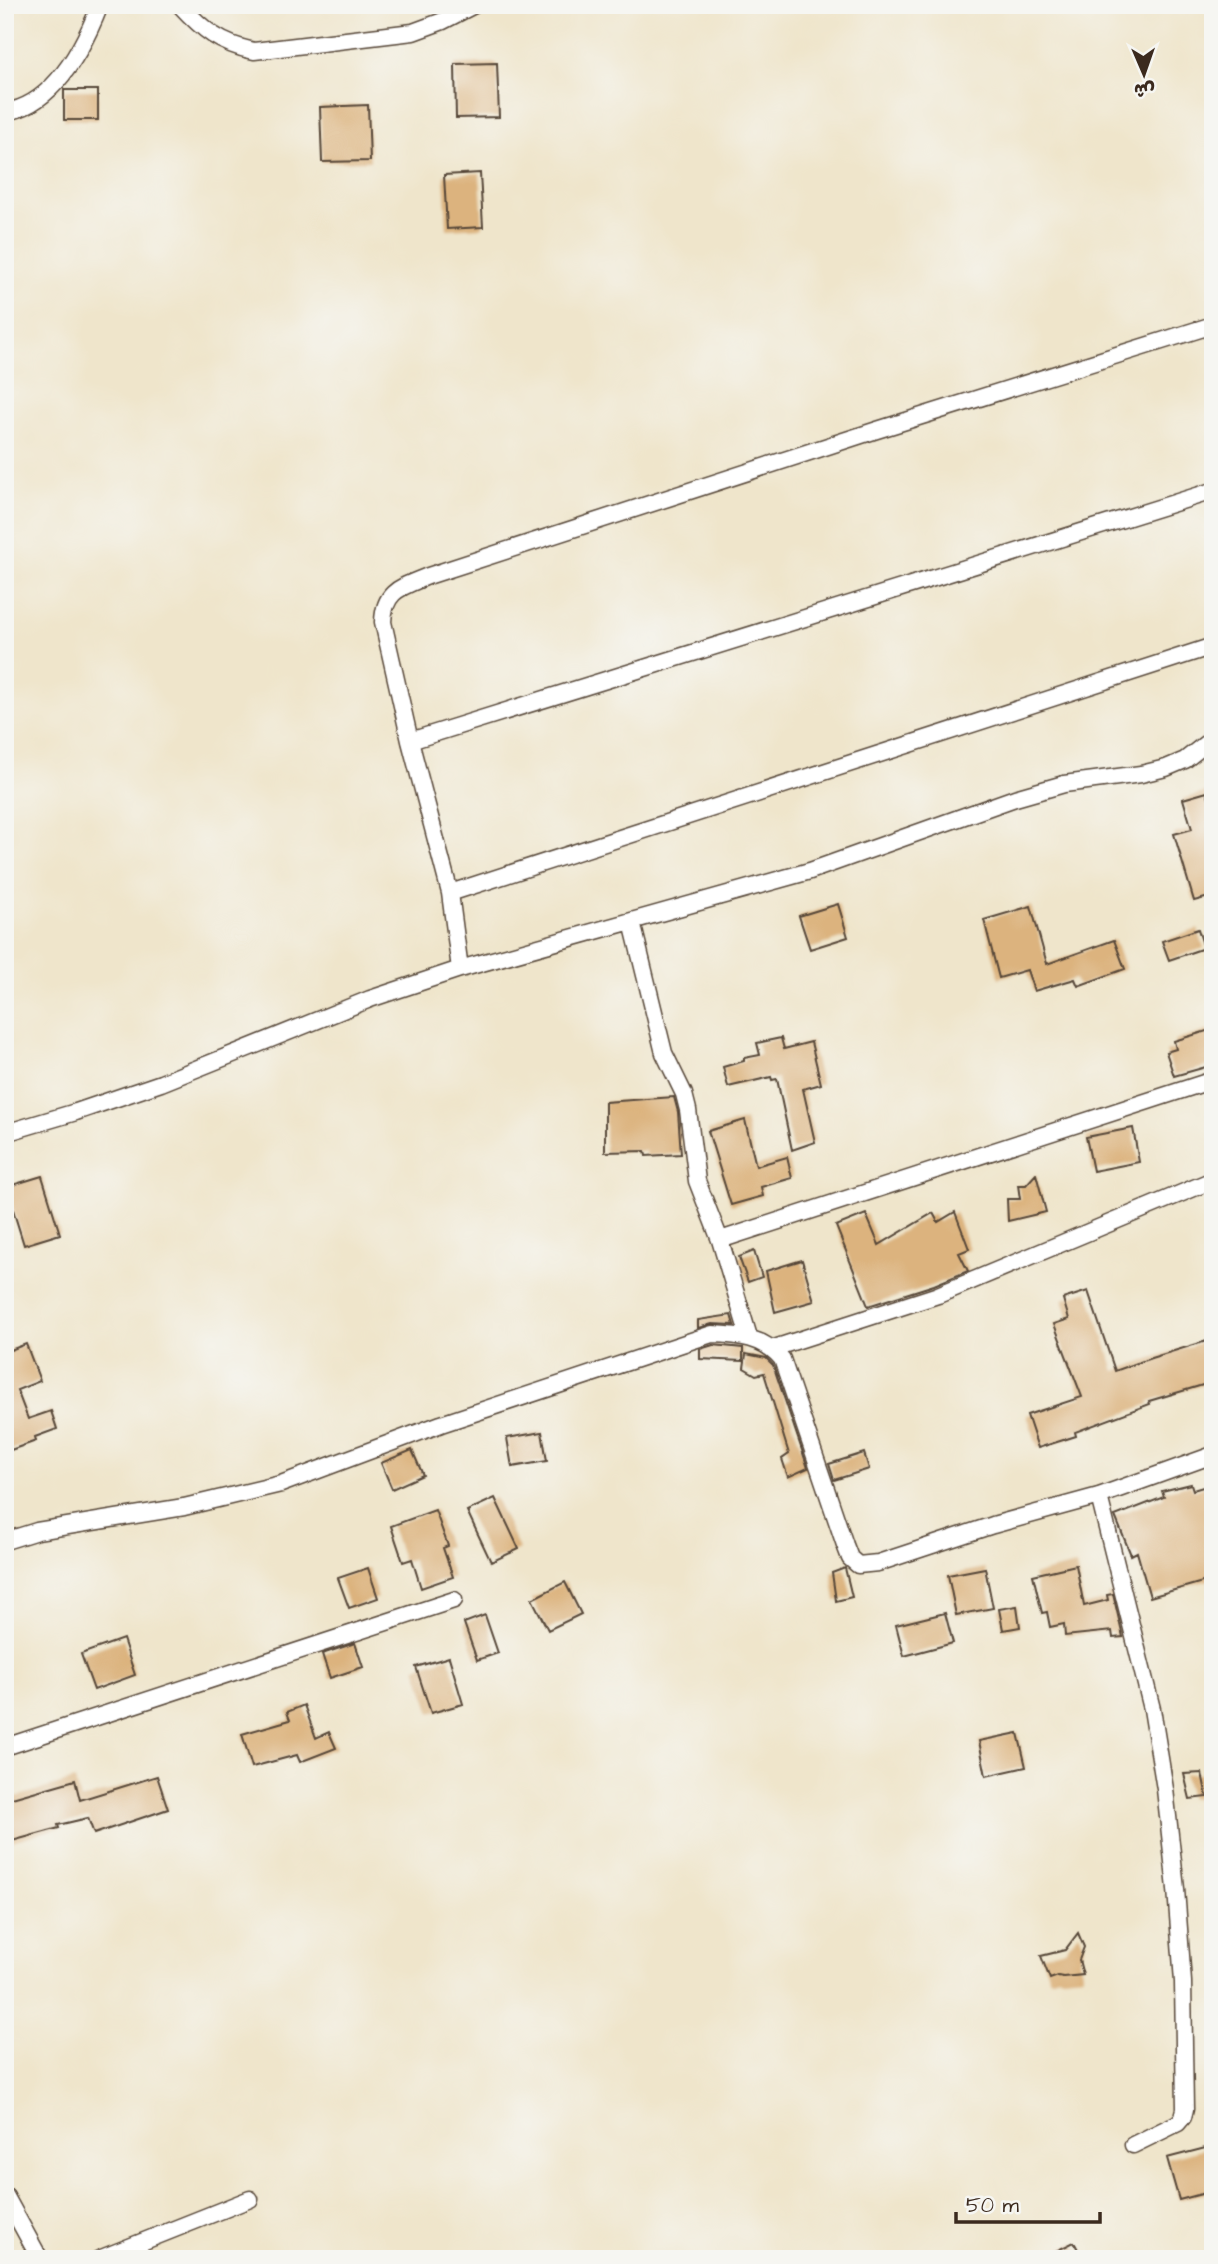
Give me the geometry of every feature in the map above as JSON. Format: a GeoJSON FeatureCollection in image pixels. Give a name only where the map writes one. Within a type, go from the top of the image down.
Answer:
{"type":"FeatureCollection","features":[{"type":"Feature","properties":{"kind":"street"},"geometry":{"type":"LineString","coordinates":[[5,112],[34,100],[59,80],[76,58],[100,5]]}},
{"type":"Feature","properties":{"kind":"street"},"geometry":{"type":"LineString","coordinates":[[180,5],[195,22],[220,41],[236,48],[254,51],[412,32],[443,21],[474,5]]}},
{"type":"Feature","properties":{"kind":"street"},"geometry":{"type":"LineString","coordinates":[[460,969],[450,893],[410,741],[383,622],[386,603],[392,593],[400,587],[441,572],[840,441],[1213,325]]}},
{"type":"Feature","properties":{"kind":"street"},"geometry":{"type":"LineString","coordinates":[[410,741],[1213,491]]}},
{"type":"Feature","properties":{"kind":"street"},"geometry":{"type":"LineString","coordinates":[[450,893],[1213,646]]}},
{"type":"Feature","properties":{"kind":"street"},"geometry":{"type":"LineString","coordinates":[[5,1133],[161,1083],[370,999],[460,969],[810,871],[1015,797],[1065,784],[1166,768],[1185,760],[1213,738]]}},
{"type":"Feature","properties":{"kind":"street"},"geometry":{"type":"LineString","coordinates":[[632,922],[664,1053],[686,1102],[697,1181],[720,1240],[749,1337]]}},
{"type":"Feature","properties":{"kind":"street"},"geometry":{"type":"LineString","coordinates":[[720,1240],[1213,1080]]}},
{"type":"Feature","properties":{"kind":"street"},"geometry":{"type":"LineString","coordinates":[[774,1348],[938,1295],[1213,1180]]}},
{"type":"Feature","properties":{"kind":"street"},"geometry":{"type":"LineString","coordinates":[[5,1541],[37,1531],[184,1507],[281,1484],[441,1424],[712,1334],[749,1337],[774,1348],[782,1359],[845,1545],[850,1558],[858,1564],[878,1563],[993,1525],[1099,1496],[1213,1455]]}},
{"type":"Feature","properties":{"kind":"street"},"geometry":{"type":"LineString","coordinates":[[1099,1496],[1152,1709],[1167,1801],[1183,1983],[1183,2117],[1178,2123],[1133,2145]]}},
{"type":"Feature","properties":{"kind":"street"},"geometry":{"type":"LineString","coordinates":[[5,1747],[454,1600]]}},
{"type":"Feature","properties":{"kind":"street"},"geometry":{"type":"LineString","coordinates":[[5,2195],[40,2259]]}},
{"type":"Feature","properties":{"kind":"street"},"geometry":{"type":"LineString","coordinates":[[99,2259],[250,2199]]}},
{"type":"Feature","properties":{"kind":"building"},"geometry":{"type":"Polygon","coordinates":[[[497,63],[499,117],[456,118],[455,64],[497,63]]]}},
{"type":"Feature","properties":{"kind":"building"},"geometry":{"type":"Polygon","coordinates":[[[64,90],[98,90],[98,120],[64,120],[64,90]]]}},
{"type":"Feature","properties":{"kind":"building"},"geometry":{"type":"Polygon","coordinates":[[[368,105],[370,161],[322,162],[320,107],[368,105]]]}},
{"type":"Feature","properties":{"kind":"building"},"geometry":{"type":"Polygon","coordinates":[[[480,173],[483,227],[447,229],[444,175],[480,173]]]}},
{"type":"Feature","properties":{"kind":"building"},"geometry":{"type":"Polygon","coordinates":[[[1207,792],[1213,811],[1213,896],[1194,901],[1174,834],[1192,829],[1183,799],[1207,792]]]}},
{"type":"Feature","properties":{"kind":"building"},"geometry":{"type":"Polygon","coordinates":[[[838,904],[848,937],[810,949],[799,916],[838,904]]]}},
{"type":"Feature","properties":{"kind":"building"},"geometry":{"type":"Polygon","coordinates":[[[1031,906],[1047,964],[1114,940],[1125,969],[1078,986],[1075,979],[1034,991],[1027,970],[999,978],[984,920],[1031,906]]]}},
{"type":"Feature","properties":{"kind":"building"},"geometry":{"type":"Polygon","coordinates":[[[1198,929],[1204,948],[1169,960],[1162,941],[1198,929]]]}},
{"type":"Feature","properties":{"kind":"building"},"geometry":{"type":"Polygon","coordinates":[[[1213,1029],[1213,1065],[1174,1076],[1166,1052],[1176,1049],[1174,1041],[1213,1029]]]}},
{"type":"Feature","properties":{"kind":"building"},"geometry":{"type":"Polygon","coordinates":[[[781,1038],[784,1049],[811,1042],[821,1084],[803,1089],[815,1142],[792,1150],[777,1079],[772,1080],[771,1077],[728,1087],[723,1067],[760,1055],[757,1043],[781,1038]]]}},
{"type":"Feature","properties":{"kind":"building"},"geometry":{"type":"Polygon","coordinates":[[[674,1097],[678,1112],[681,1154],[646,1156],[645,1151],[605,1152],[605,1102],[674,1097]]]}},
{"type":"Feature","properties":{"kind":"building"},"geometry":{"type":"Polygon","coordinates":[[[745,1120],[756,1166],[787,1157],[792,1178],[761,1187],[763,1196],[731,1205],[708,1131],[745,1120]]]}},
{"type":"Feature","properties":{"kind":"building"},"geometry":{"type":"Polygon","coordinates":[[[1133,1128],[1139,1162],[1093,1171],[1086,1137],[1133,1128]]]}},
{"type":"Feature","properties":{"kind":"building"},"geometry":{"type":"Polygon","coordinates":[[[1036,1174],[1046,1212],[1008,1221],[1007,1199],[1020,1199],[1018,1185],[1026,1185],[1036,1174]]]}},
{"type":"Feature","properties":{"kind":"building"},"geometry":{"type":"Polygon","coordinates":[[[42,1176],[60,1234],[24,1245],[6,1187],[42,1176]]]}},
{"type":"Feature","properties":{"kind":"building"},"geometry":{"type":"Polygon","coordinates":[[[955,1212],[969,1249],[959,1253],[968,1271],[868,1306],[836,1226],[866,1214],[879,1245],[933,1213],[938,1222],[955,1212]]]}},
{"type":"Feature","properties":{"kind":"building"},"geometry":{"type":"Polygon","coordinates":[[[754,1251],[762,1277],[748,1282],[739,1257],[754,1251]]]}},
{"type":"Feature","properties":{"kind":"building"},"geometry":{"type":"Polygon","coordinates":[[[802,1260],[814,1301],[775,1312],[766,1271],[802,1260]]]}},
{"type":"Feature","properties":{"kind":"building"},"geometry":{"type":"Polygon","coordinates":[[[1088,1291],[1115,1371],[1213,1339],[1213,1382],[1149,1401],[1150,1404],[1075,1432],[1076,1436],[1038,1448],[1027,1415],[1082,1397],[1054,1324],[1069,1319],[1063,1299],[1088,1291]]]}},
{"type":"Feature","properties":{"kind":"building"},"geometry":{"type":"Polygon","coordinates":[[[731,1315],[734,1325],[712,1324],[698,1328],[698,1320],[731,1315]]]}},
{"type":"Feature","properties":{"kind":"building"},"geometry":{"type":"Polygon","coordinates":[[[26,1344],[40,1381],[17,1390],[28,1419],[51,1411],[57,1429],[35,1437],[36,1441],[5,1452],[5,1352],[26,1344]]]}},
{"type":"Feature","properties":{"kind":"building"},"geometry":{"type":"Polygon","coordinates":[[[713,1345],[743,1348],[743,1361],[700,1359],[700,1349],[713,1345]]]}},
{"type":"Feature","properties":{"kind":"building"},"geometry":{"type":"Polygon","coordinates":[[[746,1354],[766,1358],[773,1365],[808,1468],[788,1477],[782,1459],[789,1454],[764,1373],[756,1375],[744,1368],[746,1354]]]}},
{"type":"Feature","properties":{"kind":"building"},"geometry":{"type":"Polygon","coordinates":[[[542,1432],[547,1461],[512,1467],[507,1438],[542,1432]]]}},
{"type":"Feature","properties":{"kind":"building"},"geometry":{"type":"Polygon","coordinates":[[[412,1450],[423,1475],[392,1489],[381,1463],[412,1450]]]}},
{"type":"Feature","properties":{"kind":"building"},"geometry":{"type":"Polygon","coordinates":[[[864,1453],[869,1469],[834,1480],[829,1464],[864,1453]]]}},
{"type":"Feature","properties":{"kind":"building"},"geometry":{"type":"Polygon","coordinates":[[[1191,1484],[1193,1490],[1213,1484],[1213,1579],[1150,1597],[1137,1552],[1131,1555],[1115,1516],[1164,1497],[1162,1491],[1191,1484]]]}},
{"type":"Feature","properties":{"kind":"building"},"geometry":{"type":"Polygon","coordinates":[[[495,1498],[519,1549],[491,1562],[467,1511],[495,1498]]]}},
{"type":"Feature","properties":{"kind":"building"},"geometry":{"type":"Polygon","coordinates":[[[435,1510],[448,1546],[443,1548],[453,1577],[421,1588],[412,1559],[403,1562],[391,1526],[435,1510]]]}},
{"type":"Feature","properties":{"kind":"building"},"geometry":{"type":"Polygon","coordinates":[[[1076,1565],[1084,1606],[1108,1600],[1107,1595],[1113,1594],[1123,1637],[1113,1638],[1112,1631],[1065,1636],[1064,1624],[1050,1627],[1047,1612],[1042,1613],[1033,1575],[1076,1565]]]}},
{"type":"Feature","properties":{"kind":"building"},"geometry":{"type":"Polygon","coordinates":[[[368,1568],[378,1598],[349,1608],[338,1578],[368,1568]]]}},
{"type":"Feature","properties":{"kind":"building"},"geometry":{"type":"Polygon","coordinates":[[[845,1568],[852,1597],[836,1601],[832,1573],[845,1568]]]}},
{"type":"Feature","properties":{"kind":"building"},"geometry":{"type":"Polygon","coordinates":[[[985,1568],[993,1608],[956,1615],[948,1575],[985,1568]]]}},
{"type":"Feature","properties":{"kind":"building"},"geometry":{"type":"Polygon","coordinates":[[[565,1582],[581,1614],[548,1630],[532,1599],[565,1582]]]}},
{"type":"Feature","properties":{"kind":"building"},"geometry":{"type":"Polygon","coordinates":[[[1017,1606],[1020,1627],[1003,1630],[999,1609],[1017,1606]]]}},
{"type":"Feature","properties":{"kind":"building"},"geometry":{"type":"Polygon","coordinates":[[[945,1613],[953,1643],[904,1656],[896,1625],[945,1613]]]}},
{"type":"Feature","properties":{"kind":"building"},"geometry":{"type":"Polygon","coordinates":[[[485,1615],[498,1653],[477,1660],[464,1623],[485,1615]]]}},
{"type":"Feature","properties":{"kind":"building"},"geometry":{"type":"Polygon","coordinates":[[[123,1639],[135,1675],[94,1690],[81,1654],[123,1639]]]}},
{"type":"Feature","properties":{"kind":"building"},"geometry":{"type":"Polygon","coordinates":[[[355,1643],[363,1667],[330,1678],[322,1654],[355,1643]]]}},
{"type":"Feature","properties":{"kind":"building"},"geometry":{"type":"Polygon","coordinates":[[[449,1657],[463,1704],[431,1713],[416,1667],[449,1657]]]}},
{"type":"Feature","properties":{"kind":"building"},"geometry":{"type":"Polygon","coordinates":[[[304,1705],[316,1738],[329,1732],[336,1748],[300,1762],[297,1755],[252,1767],[242,1734],[290,1720],[287,1712],[304,1705]]]}},
{"type":"Feature","properties":{"kind":"building"},"geometry":{"type":"Polygon","coordinates":[[[1018,1733],[1026,1767],[986,1776],[979,1741],[1018,1733]]]}},
{"type":"Feature","properties":{"kind":"building"},"geometry":{"type":"Polygon","coordinates":[[[1202,1773],[1207,1797],[1190,1799],[1184,1774],[1202,1773]]]}},
{"type":"Feature","properties":{"kind":"building"},"geometry":{"type":"Polygon","coordinates":[[[157,1776],[168,1809],[94,1834],[88,1818],[5,1843],[5,1800],[75,1780],[80,1800],[157,1776]]]}},
{"type":"Feature","properties":{"kind":"building"},"geometry":{"type":"Polygon","coordinates":[[[1078,1933],[1084,1947],[1079,1960],[1083,1975],[1050,1979],[1041,1956],[1065,1950],[1078,1933]]]}},
{"type":"Feature","properties":{"kind":"building"},"geometry":{"type":"Polygon","coordinates":[[[1213,2146],[1213,2184],[1207,2184],[1209,2192],[1179,2200],[1167,2158],[1213,2146]]]}},
{"type":"Feature","properties":{"kind":"building"},"geometry":{"type":"Polygon","coordinates":[[[1074,2242],[1083,2259],[1040,2259],[1074,2242]]]}}]}
